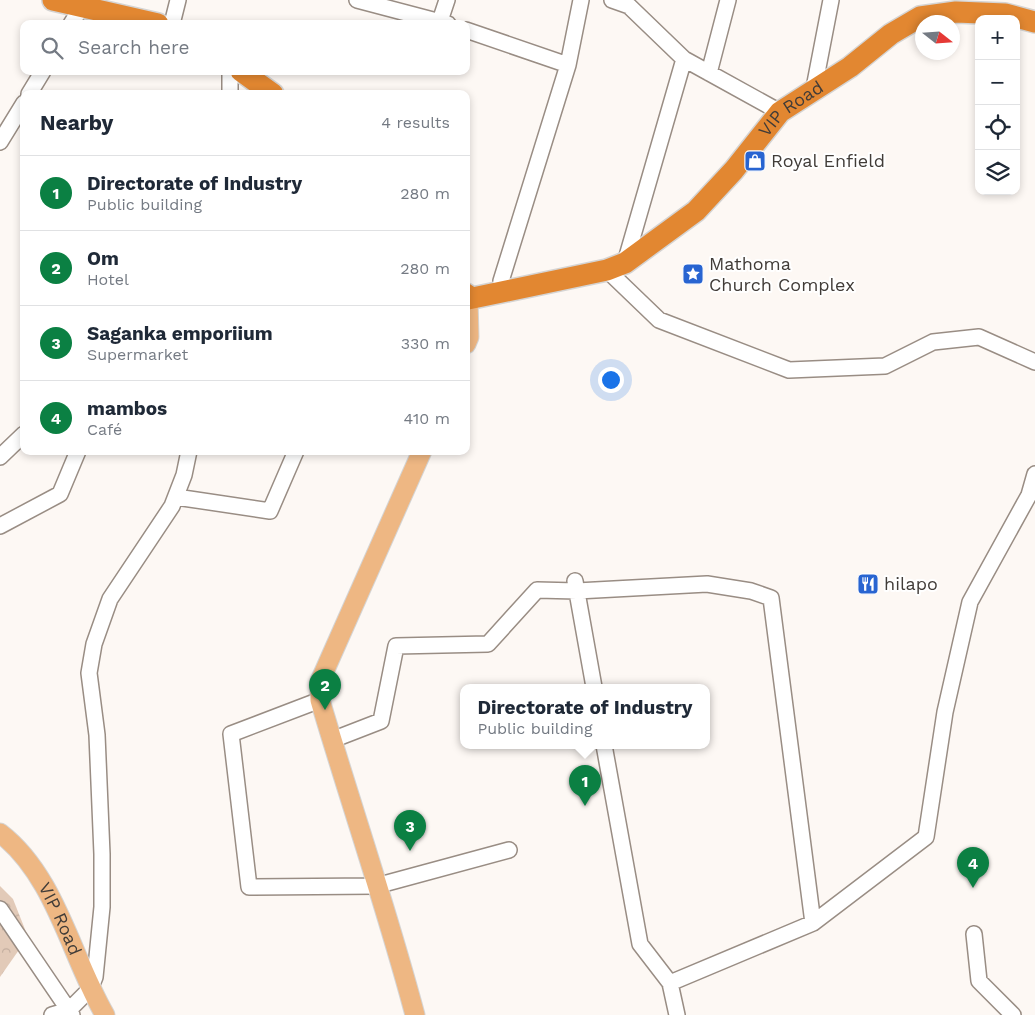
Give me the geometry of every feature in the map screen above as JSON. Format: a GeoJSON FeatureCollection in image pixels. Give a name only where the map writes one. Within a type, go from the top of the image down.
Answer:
{"type":"FeatureCollection","features":[{"type":"Feature","properties":{"kind":"highway"},"geometry":{"type":"LineString","coordinates":[[53,0],[76,16],[117,20]]}},
{"type":"Feature","properties":{"kind":"highway","name":"VIP Road"},"geometry":{"type":"LineString","coordinates":[[470,297],[616,266],[696,211],[734,170],[780,112],[814,88],[850,67],[891,34],[920,17],[956,12],[1005,14],[1035,22]]}},
{"type":"Feature","properties":{"kind":"highway"},"geometry":{"type":"LineString","coordinates":[[247,75],[267,90]]}},
{"type":"Feature","properties":{"kind":"main road"},"geometry":{"type":"LineString","coordinates":[[415,1015],[398,948],[376,886],[320,700],[320,681],[420,455]]}},
{"type":"Feature","properties":{"kind":"main road","name":"VIP Road"},"geometry":{"type":"LineString","coordinates":[[0,833],[29,863],[61,917],[90,989],[105,1015]]}},
{"type":"Feature","properties":{"kind":"street"},"geometry":{"type":"LineString","coordinates":[[173,20],[178,0]]}},
{"type":"Feature","properties":{"kind":"street"},"geometry":{"type":"LineString","coordinates":[[357,0],[386,4],[438,20]]}},
{"type":"Feature","properties":{"kind":"street"},"geometry":{"type":"LineString","coordinates":[[444,20],[447,0]]}},
{"type":"Feature","properties":{"kind":"street"},"geometry":{"type":"LineString","coordinates":[[501,292],[501,281],[568,64],[581,0]]}},
{"type":"Feature","properties":{"kind":"street"},"geometry":{"type":"LineString","coordinates":[[612,0],[629,6],[684,59],[780,112]]}},
{"type":"Feature","properties":{"kind":"street"},"geometry":{"type":"LineString","coordinates":[[709,73],[728,0]]}},
{"type":"Feature","properties":{"kind":"street"},"geometry":{"type":"LineString","coordinates":[[814,88],[832,0]]}},
{"type":"Feature","properties":{"kind":"street"},"geometry":{"type":"LineString","coordinates":[[470,31],[568,64]]}},
{"type":"Feature","properties":{"kind":"street"},"geometry":{"type":"LineString","coordinates":[[684,59],[616,266],[659,320],[789,370],[884,366],[933,342],[979,337],[1035,362]]}},
{"type":"Feature","properties":{"kind":"street"},"geometry":{"type":"LineString","coordinates":[[31,90],[41,75]]}},
{"type":"Feature","properties":{"kind":"street"},"geometry":{"type":"LineString","coordinates":[[230,75],[230,90]]}},
{"type":"Feature","properties":{"kind":"street"},"geometry":{"type":"LineString","coordinates":[[0,142],[20,110]]}},
{"type":"Feature","properties":{"kind":"street"},"geometry":{"type":"LineString","coordinates":[[0,457],[20,438]]}},
{"type":"Feature","properties":{"kind":"street"},"geometry":{"type":"LineString","coordinates":[[0,526],[60,494],[76,455]]}},
{"type":"Feature","properties":{"kind":"street"},"geometry":{"type":"LineString","coordinates":[[52,1015],[70,1012],[90,989],[95,977],[102,907],[97,735],[89,673],[94,644],[110,598],[172,506],[184,476],[188,455]]}},
{"type":"Feature","properties":{"kind":"street"},"geometry":{"type":"LineString","coordinates":[[176,497],[270,510],[294,455]]}},
{"type":"Feature","properties":{"kind":"street"},"geometry":{"type":"LineString","coordinates":[[670,982],[813,923],[926,837],[945,712],[970,602],[1032,497],[1035,474]]}},
{"type":"Feature","properties":{"kind":"street"},"geometry":{"type":"LineString","coordinates":[[332,740],[381,721],[396,646],[488,644],[537,590],[576,586],[707,584],[752,591],[771,598],[813,923]]}},
{"type":"Feature","properties":{"kind":"street"},"geometry":{"type":"LineString","coordinates":[[576,586],[593,684]]}},
{"type":"Feature","properties":{"kind":"street"},"geometry":{"type":"LineString","coordinates":[[320,700],[231,734],[249,887],[376,886],[509,850]]}},
{"type":"Feature","properties":{"kind":"street"},"geometry":{"type":"LineString","coordinates":[[605,749],[640,944],[670,982],[677,1015]]}},
{"type":"Feature","properties":{"kind":"street"},"geometry":{"type":"LineString","coordinates":[[0,909],[70,1012]]}},
{"type":"Feature","properties":{"kind":"street"},"geometry":{"type":"LineString","coordinates":[[974,934],[979,981],[1013,1015]]}},
{"type":"Feature","properties":{"kind":"green space"},"geometry":{"type":"Polygon","coordinates":[[[0,886],[13,899],[28,937],[0,977],[0,886]]]}},
{"type":"Feature","properties":{"kind":"place","name":"Royal Enfield"},"geometry":{"type":"Point","coordinates":[755,161]}},
{"type":"Feature","properties":{"kind":"place","name":"Mathoma Church Complex"},"geometry":{"type":"Point","coordinates":[693,274]}},
{"type":"Feature","properties":{"kind":"place","name":"hilapo"},"geometry":{"type":"Point","coordinates":[868,584]}},
{"type":"Feature","properties":{"kind":"place","name":"Om"},"geometry":{"type":"Point","coordinates":[325,710]}},
{"type":"Feature","properties":{"kind":"place","name":"Directorate of Industry"},"geometry":{"type":"Point","coordinates":[585,806]}},
{"type":"Feature","properties":{"kind":"place","name":"Saganka emporiium"},"geometry":{"type":"Point","coordinates":[410,851]}},
{"type":"Feature","properties":{"kind":"place","name":"mambos"},"geometry":{"type":"Point","coordinates":[973,888]}}]}
